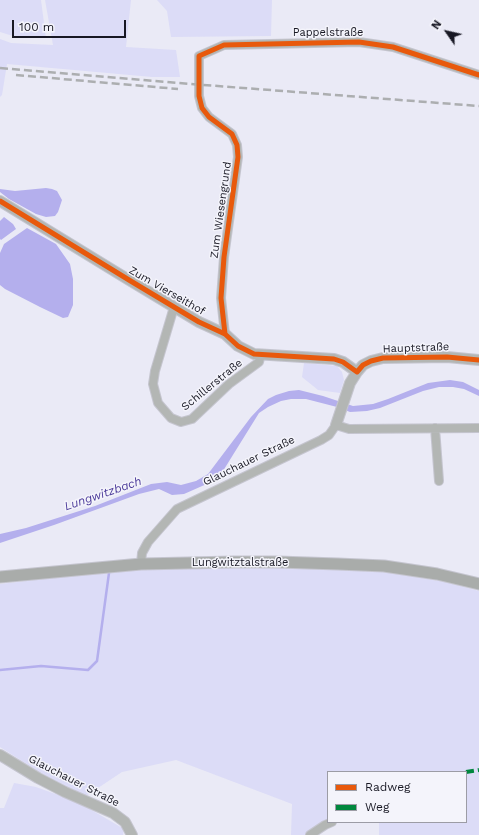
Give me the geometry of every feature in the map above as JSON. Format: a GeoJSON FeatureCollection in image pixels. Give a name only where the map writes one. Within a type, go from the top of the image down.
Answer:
{"type":"FeatureCollection","features":[{"type":"Feature","properties":{"kind":"main road","name":"Lungwitztalstraße"},"geometry":{"type":"LineString","coordinates":[[0,577],[141,564],[234,562],[345,564],[411,570],[479,584]]}},
{"type":"Feature","properties":{"kind":"street","name":"Pappelstraße"},"geometry":{"type":"LineString","coordinates":[[199,56],[224,45],[359,42],[393,47],[479,75]]}},
{"type":"Feature","properties":{"kind":"street","name":"Zum Wiesengrund"},"geometry":{"type":"LineString","coordinates":[[199,56],[198,96],[202,108],[209,117],[232,134],[237,145],[238,157],[224,257],[221,298],[224,334]]}},
{"type":"Feature","properties":{"kind":"street","name":"Zum Vierseithof"},"geometry":{"type":"LineString","coordinates":[[0,201],[199,322],[224,334],[238,346],[254,354],[334,359],[343,362],[357,372]]}},
{"type":"Feature","properties":{"kind":"street","name":"Schillerstraße"},"geometry":{"type":"LineString","coordinates":[[174,307],[155,371],[153,384],[158,403],[171,418],[181,422],[192,419],[229,384],[259,362],[261,354]]}},
{"type":"Feature","properties":{"kind":"street","name":"Hauptstraße"},"geometry":{"type":"LineString","coordinates":[[357,372],[371,361],[383,358],[447,357],[479,360]]}},
{"type":"Feature","properties":{"kind":"street","name":"Glauchauer Straße"},"geometry":{"type":"LineString","coordinates":[[141,564],[142,553],[148,542],[177,509],[325,437],[333,431],[341,414],[350,383],[357,372]]}},
{"type":"Feature","properties":{"kind":"street"},"geometry":{"type":"LineString","coordinates":[[336,425],[349,429],[479,428]]}},
{"type":"Feature","properties":{"kind":"street"},"geometry":{"type":"LineString","coordinates":[[435,428],[439,482]]}},
{"type":"Feature","properties":{"kind":"street","name":"Glauchauer Straße"},"geometry":{"type":"LineString","coordinates":[[0,755],[65,792],[113,813],[125,822],[132,835]]}},
{"type":"Feature","properties":{"kind":"street"},"geometry":{"type":"LineString","coordinates":[[310,835],[330,823]]}},
{"type":"Feature","properties":{"kind":"shaded area"},"geometry":{"type":"Polygon","coordinates":[[[0,0],[41,0],[46,38],[13,36],[0,32],[0,0]]]}},
{"type":"Feature","properties":{"kind":"shaded area"},"geometry":{"type":"Polygon","coordinates":[[[45,0],[131,0],[126,47],[176,50],[180,77],[152,77],[7,64],[2,95],[0,97],[0,39],[11,43],[53,45],[45,0]]]}},
{"type":"Feature","properties":{"kind":"shaded area"},"geometry":{"type":"Polygon","coordinates":[[[157,0],[272,0],[271,36],[171,37],[167,11],[157,0]]]}},
{"type":"Feature","properties":{"kind":"shaded area"},"geometry":{"type":"Polygon","coordinates":[[[46,188],[57,191],[62,200],[55,216],[46,217],[36,214],[9,199],[0,192],[0,189],[15,191],[46,188]]]}},
{"type":"Feature","properties":{"kind":"shaded area"},"geometry":{"type":"Polygon","coordinates":[[[4,217],[13,224],[16,229],[1,240],[0,221],[4,217]]]}},
{"type":"Feature","properties":{"kind":"shaded area"},"geometry":{"type":"Polygon","coordinates":[[[27,228],[56,244],[70,264],[73,279],[73,305],[68,317],[63,318],[5,289],[0,285],[0,253],[4,244],[27,228]]]}},
{"type":"Feature","properties":{"kind":"shaded area"},"geometry":{"type":"Polygon","coordinates":[[[304,363],[337,366],[342,372],[344,380],[340,393],[318,390],[302,377],[304,363]]]}},
{"type":"Feature","properties":{"kind":"shaded area"},"geometry":{"type":"Polygon","coordinates":[[[450,380],[463,382],[479,390],[479,396],[464,389],[439,387],[423,391],[380,408],[367,411],[350,412],[306,399],[281,401],[259,413],[218,479],[184,494],[172,495],[159,489],[139,494],[0,543],[0,534],[26,528],[95,506],[151,484],[167,482],[181,485],[196,481],[208,474],[251,417],[268,399],[276,395],[299,390],[353,406],[373,404],[428,383],[450,380]]]}},
{"type":"Feature","properties":{"kind":"shaded area"},"geometry":{"type":"Polygon","coordinates":[[[279,567],[384,572],[445,582],[479,591],[479,835],[379,835],[379,823],[467,823],[467,771],[327,771],[327,823],[310,835],[291,835],[292,804],[176,760],[122,772],[86,796],[47,777],[0,747],[0,584],[140,569],[279,567]]]}},
{"type":"Feature","properties":{"kind":"shaded area"},"geometry":{"type":"Polygon","coordinates":[[[14,783],[36,787],[78,802],[124,829],[123,835],[0,835],[0,808],[4,808],[14,783]]]}},
{"type":"Feature","properties":{"kind":"waterway"},"geometry":{"type":"LineString","coordinates":[[0,670],[41,666],[88,670],[97,661],[109,573]]}},
{"type":"Feature","properties":{"kind":"railway"},"geometry":{"type":"LineString","coordinates":[[0,68],[479,106]]}},
{"type":"Feature","properties":{"kind":"railway"},"geometry":{"type":"LineString","coordinates":[[16,75],[178,89]]}},
{"type":"Feature","properties":{"kind":"marked path"},"geometry":{"type":"LineString","coordinates":[[467,772],[479,770]]}},
{"type":"Feature","properties":{"kind":"cycle path"},"geometry":{"type":"LineString","coordinates":[[225,334],[221,298],[224,257],[238,157],[237,145],[232,134],[209,117],[202,108],[199,96],[199,56],[224,45],[359,42],[393,47],[479,75]]}},
{"type":"Feature","properties":{"kind":"cycle path"},"geometry":{"type":"LineString","coordinates":[[0,201],[199,322],[225,334],[238,346],[254,354],[334,359],[343,362],[357,372],[363,365],[383,358],[447,357],[479,360]]}},
{"type":"Feature","properties":{"kind":"water label","name":"Lungwitzbach"},"geometry":{"type":"Point","coordinates":[103,494]}}]}
